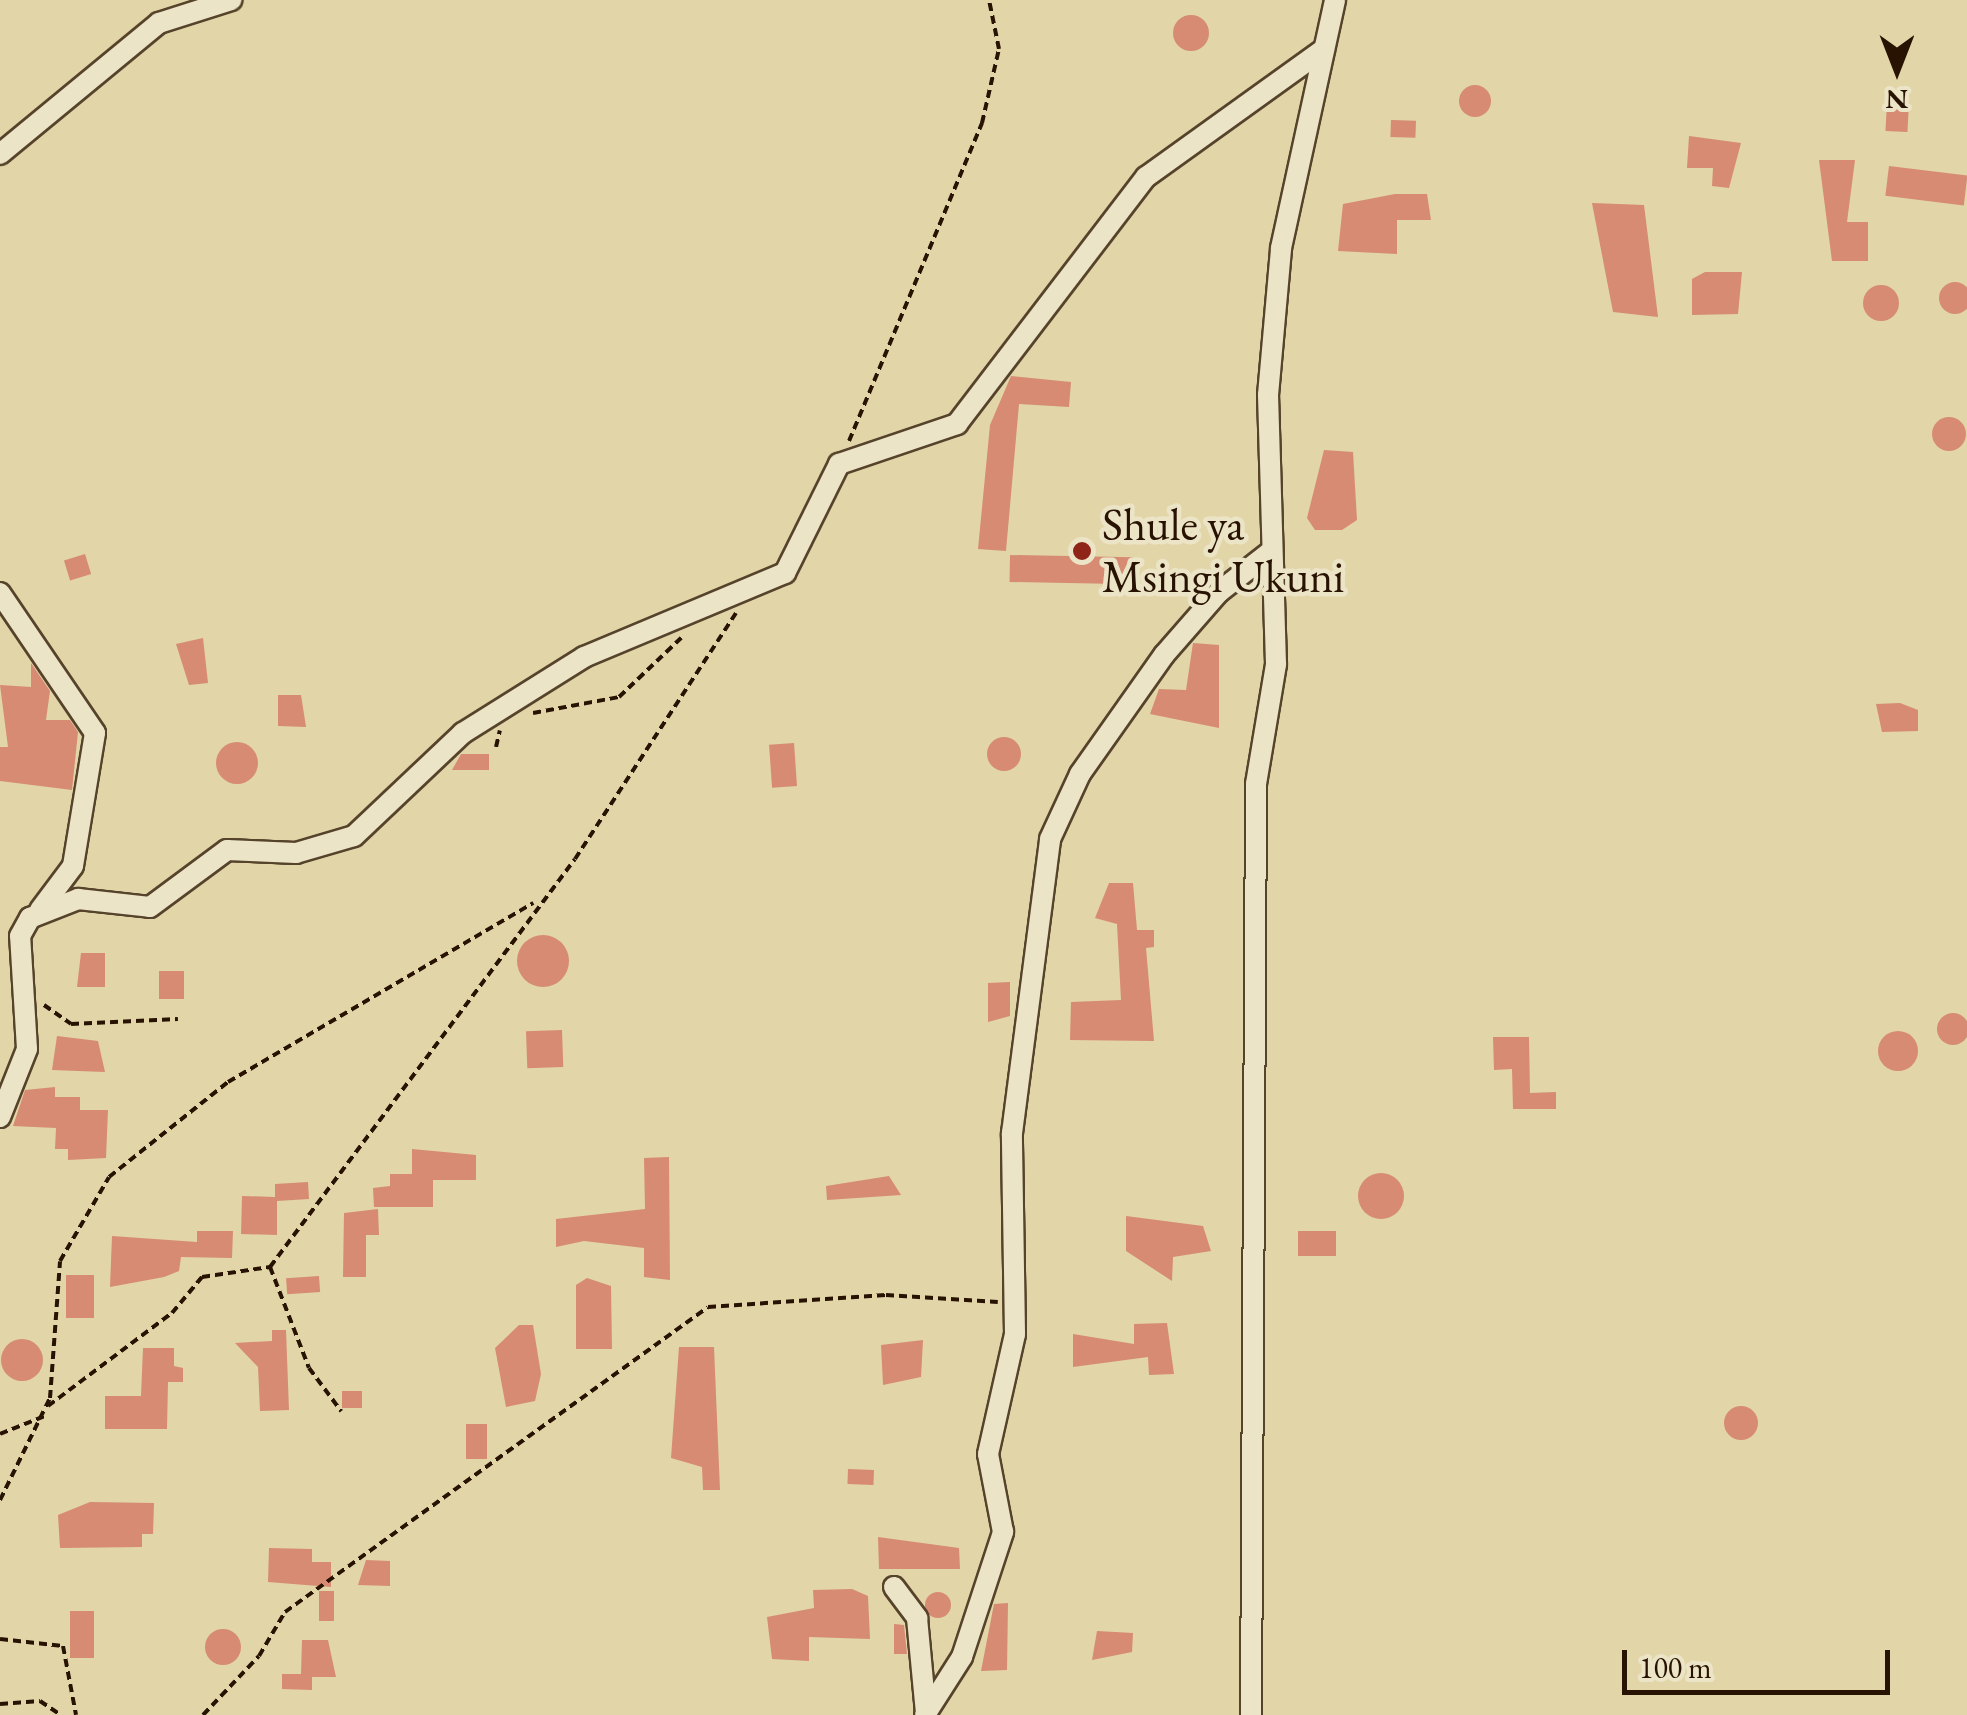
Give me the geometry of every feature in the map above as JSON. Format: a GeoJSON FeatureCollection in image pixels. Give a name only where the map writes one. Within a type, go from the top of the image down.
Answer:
{"type":"FeatureCollection","features":[{"type":"Feature","properties":{"kind":"street"},"geometry":{"type":"LineString","coordinates":[[0,154],[160,22],[231,0]]}},
{"type":"Feature","properties":{"kind":"street"},"geometry":{"type":"LineString","coordinates":[[1252,1715],[1249,1260],[1256,784],[1276,664],[1269,553],[1268,394],[1280,248],[1336,0]]}},
{"type":"Feature","properties":{"kind":"street"},"geometry":{"type":"LineString","coordinates":[[39,912],[78,899],[150,907],[226,850],[296,853],[354,836],[463,733],[584,657],[750,589],[794,560],[839,464],[958,424],[1146,177],[1324,49]]}},
{"type":"Feature","properties":{"kind":"street"},"geometry":{"type":"LineString","coordinates":[[926,1714],[962,1657],[1000,1550],[1004,1513],[988,1454],[1015,1301],[1012,1133],[1050,839],[1080,774],[1164,655],[1219,592],[1269,553]]}},
{"type":"Feature","properties":{"kind":"street"},"geometry":{"type":"LineString","coordinates":[[0,592],[95,734],[73,866],[20,936],[26,1050],[0,1117]]}},
{"type":"Feature","properties":{"kind":"street"},"geometry":{"type":"LineString","coordinates":[[0,996],[21,986]]}},
{"type":"Feature","properties":{"kind":"street"},"geometry":{"type":"LineString","coordinates":[[894,1587],[917,1618],[926,1714]]}},
{"type":"Feature","properties":{"kind":"path"},"geometry":{"type":"LineString","coordinates":[[839,464],[982,123],[999,48],[989,0]]}},
{"type":"Feature","properties":{"kind":"path"},"geometry":{"type":"LineString","coordinates":[[48,1406],[172,1313],[199,1278],[270,1268],[634,774],[750,589]]}},
{"type":"Feature","properties":{"kind":"path"},"geometry":{"type":"LineString","coordinates":[[496,747],[501,726],[517,717],[600,705],[641,684],[686,632]]}},
{"type":"Feature","properties":{"kind":"path"},"geometry":{"type":"LineString","coordinates":[[0,1500],[46,1416],[60,1261],[126,1158],[228,1082],[537,901]]}},
{"type":"Feature","properties":{"kind":"path"},"geometry":{"type":"LineString","coordinates":[[21,986],[71,1024],[178,1019]]}},
{"type":"Feature","properties":{"kind":"path"},"geometry":{"type":"LineString","coordinates":[[270,1268],[309,1368],[342,1411]]}},
{"type":"Feature","properties":{"kind":"path"},"geometry":{"type":"LineString","coordinates":[[203,1715],[259,1656],[286,1612],[708,1308],[886,1295],[1015,1301]]}},
{"type":"Feature","properties":{"kind":"path"},"geometry":{"type":"LineString","coordinates":[[0,1434],[46,1416]]}},
{"type":"Feature","properties":{"kind":"path"},"geometry":{"type":"LineString","coordinates":[[0,1639],[62,1646],[76,1715]]}},
{"type":"Feature","properties":{"kind":"path"},"geometry":{"type":"LineString","coordinates":[[0,1704],[40,1700],[61,1715]]}},
{"type":"Feature","properties":{"kind":"building"},"geometry":{"type":"Polygon","coordinates":[[[1191,15],[1204,20],[1209,33],[1204,46],[1191,51],[1178,46],[1173,33],[1178,20],[1191,15]]]}},
{"type":"Feature","properties":{"kind":"building"},"geometry":{"type":"Polygon","coordinates":[[[1475,85],[1487,89],[1491,101],[1487,113],[1475,117],[1463,113],[1459,101],[1463,89],[1475,85]]]}},
{"type":"Feature","properties":{"kind":"building"},"geometry":{"type":"Polygon","coordinates":[[[1887,102],[1909,103],[1907,132],[1885,131],[1887,102]]]}},
{"type":"Feature","properties":{"kind":"building"},"geometry":{"type":"Polygon","coordinates":[[[1391,120],[1416,121],[1415,138],[1390,137],[1391,120]]]}},
{"type":"Feature","properties":{"kind":"building"},"geometry":{"type":"Polygon","coordinates":[[[1689,136],[1741,143],[1729,188],[1712,186],[1713,168],[1687,168],[1689,136]]]}},
{"type":"Feature","properties":{"kind":"building"},"geometry":{"type":"Polygon","coordinates":[[[1819,160],[1855,160],[1847,222],[1868,222],[1868,261],[1832,261],[1819,160]]]}},
{"type":"Feature","properties":{"kind":"building"},"geometry":{"type":"Polygon","coordinates":[[[1889,166],[1967,176],[1964,205],[1885,196],[1889,166]]]}},
{"type":"Feature","properties":{"kind":"building"},"geometry":{"type":"Polygon","coordinates":[[[1395,194],[1427,194],[1431,220],[1397,220],[1397,254],[1338,251],[1343,204],[1395,194]]]}},
{"type":"Feature","properties":{"kind":"building"},"geometry":{"type":"Polygon","coordinates":[[[1592,203],[1644,205],[1658,317],[1613,312],[1592,203]]]}},
{"type":"Feature","properties":{"kind":"building"},"geometry":{"type":"Polygon","coordinates":[[[1705,272],[1742,272],[1738,314],[1692,315],[1692,279],[1705,272]]]}},
{"type":"Feature","properties":{"kind":"building"},"geometry":{"type":"Polygon","coordinates":[[[1955,282],[1967,286],[1971,298],[1967,310],[1955,314],[1943,310],[1939,298],[1943,286],[1955,282]]]}},
{"type":"Feature","properties":{"kind":"building"},"geometry":{"type":"Polygon","coordinates":[[[1881,285],[1894,290],[1899,303],[1894,316],[1881,321],[1868,316],[1863,303],[1868,290],[1881,285]]]}},
{"type":"Feature","properties":{"kind":"building"},"geometry":{"type":"Polygon","coordinates":[[[1011,376],[1071,382],[1069,407],[1019,404],[1006,551],[978,549],[990,425],[1011,376]]]}},
{"type":"Feature","properties":{"kind":"building"},"geometry":{"type":"Polygon","coordinates":[[[1949,417],[1961,422],[1966,434],[1961,446],[1949,451],[1937,446],[1932,434],[1937,422],[1949,417]]]}},
{"type":"Feature","properties":{"kind":"building"},"geometry":{"type":"Polygon","coordinates":[[[1324,450],[1353,452],[1357,520],[1342,530],[1315,530],[1307,518],[1324,450]]]}},
{"type":"Feature","properties":{"kind":"building"},"geometry":{"type":"Polygon","coordinates":[[[85,554],[91,574],[70,581],[64,560],[85,554]]]}},
{"type":"Feature","properties":{"kind":"building"},"geometry":{"type":"Polygon","coordinates":[[[1010,555],[1133,557],[1133,584],[1010,582],[1010,555]]]}},
{"type":"Feature","properties":{"kind":"building"},"geometry":{"type":"Polygon","coordinates":[[[203,638],[208,683],[189,685],[176,644],[203,638]]]}},
{"type":"Feature","properties":{"kind":"building"},"geometry":{"type":"Polygon","coordinates":[[[1193,643],[1219,645],[1219,728],[1150,714],[1159,689],[1186,690],[1193,643]]]}},
{"type":"Feature","properties":{"kind":"building"},"geometry":{"type":"Polygon","coordinates":[[[31,663],[50,691],[46,720],[70,720],[78,732],[72,790],[0,781],[0,747],[8,747],[0,685],[31,687],[31,663]]]}},
{"type":"Feature","properties":{"kind":"building"},"geometry":{"type":"Polygon","coordinates":[[[278,695],[301,695],[306,727],[278,726],[278,695]]]}},
{"type":"Feature","properties":{"kind":"building"},"geometry":{"type":"Polygon","coordinates":[[[1900,703],[1918,710],[1918,731],[1882,732],[1876,704],[1900,703]]]}},
{"type":"Feature","properties":{"kind":"building"},"geometry":{"type":"Polygon","coordinates":[[[1004,737],[1016,742],[1021,754],[1016,766],[1004,771],[992,766],[987,754],[992,742],[1004,737]]]}},
{"type":"Feature","properties":{"kind":"building"},"geometry":{"type":"Polygon","coordinates":[[[237,742],[252,748],[258,763],[252,778],[237,784],[222,778],[216,763],[222,748],[237,742]]]}},
{"type":"Feature","properties":{"kind":"building"},"geometry":{"type":"Polygon","coordinates":[[[794,743],[797,786],[772,788],[769,745],[794,743]]]}},
{"type":"Feature","properties":{"kind":"building"},"geometry":{"type":"Polygon","coordinates":[[[461,754],[489,754],[489,770],[452,770],[461,754]]]}},
{"type":"Feature","properties":{"kind":"building"},"geometry":{"type":"Polygon","coordinates":[[[1109,883],[1133,883],[1137,930],[1154,930],[1154,947],[1146,948],[1154,1041],[1070,1040],[1071,1002],[1121,1000],[1117,924],[1095,918],[1109,883]]]}},
{"type":"Feature","properties":{"kind":"building"},"geometry":{"type":"Polygon","coordinates":[[[543,935],[561,943],[569,961],[561,979],[543,987],[525,979],[517,961],[525,943],[543,935]]]}},
{"type":"Feature","properties":{"kind":"building"},"geometry":{"type":"Polygon","coordinates":[[[81,953],[105,953],[105,987],[77,987],[81,953]]]}},
{"type":"Feature","properties":{"kind":"building"},"geometry":{"type":"Polygon","coordinates":[[[159,971],[184,971],[184,999],[159,999],[159,971]]]}},
{"type":"Feature","properties":{"kind":"building"},"geometry":{"type":"Polygon","coordinates":[[[1010,982],[1010,1016],[988,1022],[988,983],[1010,982]]]}},
{"type":"Feature","properties":{"kind":"building"},"geometry":{"type":"Polygon","coordinates":[[[1953,1013],[1964,1018],[1969,1029],[1964,1040],[1953,1045],[1942,1040],[1937,1029],[1942,1018],[1953,1013]]]}},
{"type":"Feature","properties":{"kind":"building"},"geometry":{"type":"Polygon","coordinates":[[[562,1030],[563,1067],[527,1068],[526,1031],[562,1030]]]}},
{"type":"Feature","properties":{"kind":"building"},"geometry":{"type":"Polygon","coordinates":[[[1898,1031],[1912,1037],[1918,1051],[1912,1065],[1898,1071],[1884,1065],[1878,1051],[1884,1037],[1898,1031]]]}},
{"type":"Feature","properties":{"kind":"building"},"geometry":{"type":"Polygon","coordinates":[[[57,1036],[98,1041],[105,1072],[52,1070],[57,1036]]]}},
{"type":"Feature","properties":{"kind":"building"},"geometry":{"type":"Polygon","coordinates":[[[1493,1037],[1529,1037],[1530,1093],[1556,1092],[1556,1109],[1513,1109],[1512,1069],[1494,1070],[1493,1037]]]}},
{"type":"Feature","properties":{"kind":"building"},"geometry":{"type":"Polygon","coordinates":[[[55,1087],[55,1097],[80,1097],[80,1110],[108,1110],[106,1158],[68,1160],[68,1149],[55,1149],[56,1128],[13,1126],[25,1090],[55,1087]]]}},
{"type":"Feature","properties":{"kind":"building"},"geometry":{"type":"Polygon","coordinates":[[[412,1149],[476,1155],[476,1180],[433,1180],[433,1207],[374,1207],[373,1188],[390,1186],[390,1174],[412,1174],[412,1149]]]}},
{"type":"Feature","properties":{"kind":"building"},"geometry":{"type":"Polygon","coordinates":[[[669,1157],[670,1280],[644,1277],[644,1248],[584,1241],[556,1247],[556,1219],[645,1209],[644,1158],[669,1157]]]}},
{"type":"Feature","properties":{"kind":"building"},"geometry":{"type":"Polygon","coordinates":[[[1381,1173],[1397,1180],[1404,1196],[1397,1212],[1381,1219],[1365,1212],[1358,1196],[1365,1180],[1381,1173]]]}},
{"type":"Feature","properties":{"kind":"building"},"geometry":{"type":"Polygon","coordinates":[[[889,1176],[901,1195],[827,1200],[826,1186],[889,1176]]]}},
{"type":"Feature","properties":{"kind":"building"},"geometry":{"type":"Polygon","coordinates":[[[308,1182],[309,1199],[277,1201],[277,1235],[241,1234],[242,1196],[275,1197],[275,1184],[308,1182]]]}},
{"type":"Feature","properties":{"kind":"building"},"geometry":{"type":"Polygon","coordinates":[[[378,1209],[379,1235],[366,1235],[366,1277],[343,1277],[344,1213],[378,1209]]]}},
{"type":"Feature","properties":{"kind":"building"},"geometry":{"type":"Polygon","coordinates":[[[1126,1216],[1203,1226],[1211,1251],[1173,1257],[1172,1281],[1126,1251],[1126,1216]]]}},
{"type":"Feature","properties":{"kind":"building"},"geometry":{"type":"Polygon","coordinates":[[[197,1231],[233,1231],[232,1258],[181,1257],[179,1271],[110,1287],[112,1236],[197,1242],[197,1231]]]}},
{"type":"Feature","properties":{"kind":"building"},"geometry":{"type":"Polygon","coordinates":[[[1298,1231],[1336,1231],[1336,1256],[1298,1256],[1298,1231]]]}},
{"type":"Feature","properties":{"kind":"building"},"geometry":{"type":"Polygon","coordinates":[[[66,1275],[94,1275],[94,1318],[66,1318],[66,1275]]]}},
{"type":"Feature","properties":{"kind":"building"},"geometry":{"type":"Polygon","coordinates":[[[319,1276],[320,1292],[287,1294],[286,1278],[319,1276]]]}},
{"type":"Feature","properties":{"kind":"building"},"geometry":{"type":"Polygon","coordinates":[[[587,1278],[611,1286],[612,1349],[576,1349],[576,1285],[587,1278]]]}},
{"type":"Feature","properties":{"kind":"building"},"geometry":{"type":"Polygon","coordinates":[[[1167,1323],[1174,1374],[1149,1375],[1148,1357],[1073,1367],[1073,1334],[1134,1344],[1134,1324],[1167,1323]]]}},
{"type":"Feature","properties":{"kind":"building"},"geometry":{"type":"Polygon","coordinates":[[[519,1325],[533,1325],[541,1374],[535,1401],[506,1407],[495,1348],[519,1325]]]}},
{"type":"Feature","properties":{"kind":"building"},"geometry":{"type":"Polygon","coordinates":[[[272,1330],[286,1330],[289,1410],[260,1411],[258,1367],[235,1343],[272,1341],[272,1330]]]}},
{"type":"Feature","properties":{"kind":"building"},"geometry":{"type":"Polygon","coordinates":[[[22,1339],[37,1345],[43,1360],[37,1375],[22,1381],[7,1375],[1,1360],[7,1345],[22,1339]]]}},
{"type":"Feature","properties":{"kind":"building"},"geometry":{"type":"Polygon","coordinates":[[[923,1340],[921,1377],[883,1385],[881,1345],[923,1340]]]}},
{"type":"Feature","properties":{"kind":"building"},"geometry":{"type":"Polygon","coordinates":[[[679,1347],[714,1347],[720,1490],[703,1490],[702,1467],[671,1458],[679,1347]]]}},
{"type":"Feature","properties":{"kind":"building"},"geometry":{"type":"Polygon","coordinates":[[[143,1348],[174,1348],[174,1366],[183,1368],[183,1382],[168,1382],[167,1429],[105,1429],[105,1396],[141,1396],[143,1348]]]}},
{"type":"Feature","properties":{"kind":"building"},"geometry":{"type":"Polygon","coordinates":[[[342,1391],[362,1391],[362,1408],[342,1408],[342,1391]]]}},
{"type":"Feature","properties":{"kind":"building"},"geometry":{"type":"Polygon","coordinates":[[[1741,1406],[1753,1411],[1758,1423],[1753,1435],[1741,1440],[1729,1435],[1724,1423],[1729,1411],[1741,1406]]]}},
{"type":"Feature","properties":{"kind":"building"},"geometry":{"type":"Polygon","coordinates":[[[466,1424],[487,1424],[487,1459],[466,1459],[466,1424]]]}},
{"type":"Feature","properties":{"kind":"building"},"geometry":{"type":"Polygon","coordinates":[[[848,1469],[874,1470],[873,1485],[847,1484],[848,1469]]]}},
{"type":"Feature","properties":{"kind":"building"},"geometry":{"type":"Polygon","coordinates":[[[90,1502],[154,1503],[153,1534],[142,1534],[142,1547],[60,1548],[58,1515],[90,1502]]]}},
{"type":"Feature","properties":{"kind":"building"},"geometry":{"type":"Polygon","coordinates":[[[878,1537],[959,1548],[960,1569],[879,1569],[878,1537]]]}},
{"type":"Feature","properties":{"kind":"building"},"geometry":{"type":"Polygon","coordinates":[[[269,1548],[312,1549],[312,1562],[331,1562],[331,1587],[268,1582],[269,1548]]]}},
{"type":"Feature","properties":{"kind":"building"},"geometry":{"type":"Polygon","coordinates":[[[366,1560],[390,1561],[390,1586],[358,1585],[366,1560]]]}},
{"type":"Feature","properties":{"kind":"building"},"geometry":{"type":"Polygon","coordinates":[[[852,1589],[868,1596],[870,1639],[809,1637],[809,1661],[772,1659],[767,1617],[814,1608],[813,1590],[852,1589]]]}},
{"type":"Feature","properties":{"kind":"building"},"geometry":{"type":"Polygon","coordinates":[[[319,1591],[334,1591],[334,1621],[319,1621],[319,1591]]]}},
{"type":"Feature","properties":{"kind":"building"},"geometry":{"type":"Polygon","coordinates":[[[938,1592],[947,1596],[951,1605],[947,1614],[938,1618],[929,1614],[925,1605],[929,1596],[938,1592]]]}},
{"type":"Feature","properties":{"kind":"building"},"geometry":{"type":"Polygon","coordinates":[[[1008,1603],[1007,1670],[981,1671],[994,1604],[1008,1603]]]}},
{"type":"Feature","properties":{"kind":"building"},"geometry":{"type":"Polygon","coordinates":[[[70,1611],[94,1611],[94,1658],[70,1658],[70,1611]]]}},
{"type":"Feature","properties":{"kind":"building"},"geometry":{"type":"Polygon","coordinates":[[[894,1624],[904,1625],[907,1654],[894,1654],[894,1624]]]}},
{"type":"Feature","properties":{"kind":"building"},"geometry":{"type":"Polygon","coordinates":[[[223,1629],[236,1634],[241,1647],[236,1660],[223,1665],[210,1660],[205,1647],[210,1634],[223,1629]]]}},
{"type":"Feature","properties":{"kind":"building"},"geometry":{"type":"Polygon","coordinates":[[[1097,1631],[1133,1633],[1132,1652],[1092,1660],[1097,1631]]]}},
{"type":"Feature","properties":{"kind":"building"},"geometry":{"type":"Polygon","coordinates":[[[302,1640],[328,1640],[336,1677],[312,1677],[312,1690],[282,1689],[282,1674],[301,1674],[302,1640]]]}},
{"type":"Feature","properties":{"kind":"place","name":"Shule ya Msingi Ukuni"},"geometry":{"type":"Point","coordinates":[1082,551]}}]}
